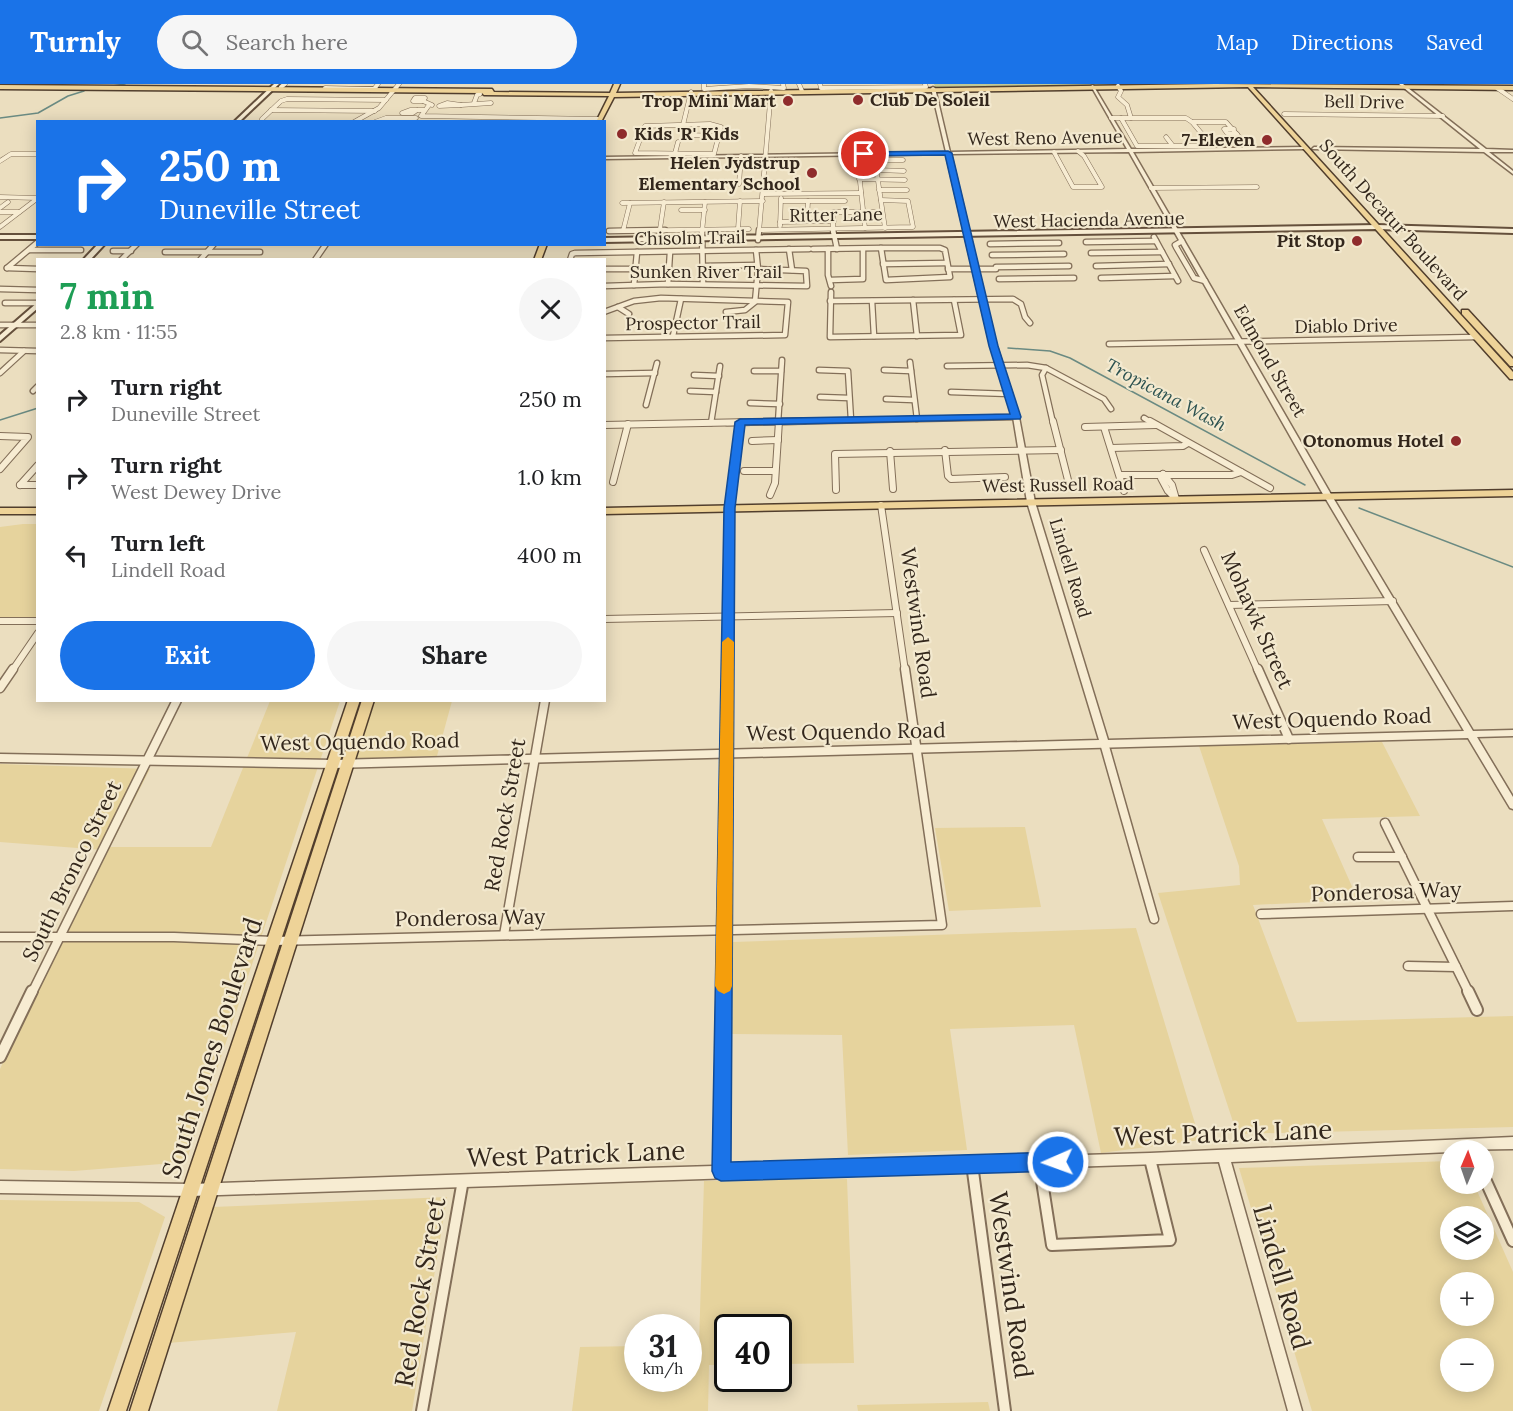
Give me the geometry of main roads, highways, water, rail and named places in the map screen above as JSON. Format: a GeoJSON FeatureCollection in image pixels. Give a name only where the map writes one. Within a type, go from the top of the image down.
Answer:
{"type":"FeatureCollection","features":[{"type":"Feature","properties":{"kind":"main road"},"geometry":{"type":"LineString","coordinates":[[609,93],[610,84]]}},
{"type":"Feature","properties":{"kind":"main road"},"geometry":{"type":"LineString","coordinates":[[599,119],[598,114],[609,93],[617,84]]}},
{"type":"Feature","properties":{"kind":"main road"},"geometry":{"type":"LineString","coordinates":[[238,120],[270,91],[281,85]]}},
{"type":"Feature","properties":{"kind":"main road"},"geometry":{"type":"LineString","coordinates":[[482,93],[771,92],[1253,85],[1513,88]]}},
{"type":"Feature","properties":{"kind":"main road"},"geometry":{"type":"LineString","coordinates":[[1253,85],[1405,86]]}},
{"type":"Feature","properties":{"kind":"main road","name":"South Decatur Boulevard"},"geometry":{"type":"LineString","coordinates":[[1253,85],[1298,140],[1513,364]]}},
{"type":"Feature","properties":{"kind":"main road","name":"South Decatur Boulevard"},"geometry":{"type":"LineString","coordinates":[[1253,85],[1284,114],[1512,376]]}},
{"type":"Feature","properties":{"kind":"main road"},"geometry":{"type":"LineString","coordinates":[[1299,87],[1328,85]]}},
{"type":"Feature","properties":{"kind":"main road"},"geometry":{"type":"LineString","coordinates":[[0,87],[609,93]]}},
{"type":"Feature","properties":{"kind":"main road"},"geometry":{"type":"LineString","coordinates":[[500,94],[528,92]]}},
{"type":"Feature","properties":{"kind":"main road"},"geometry":{"type":"LineString","coordinates":[[1268,106],[1284,114]]}},
{"type":"Feature","properties":{"kind":"main road"},"geometry":{"type":"LineString","coordinates":[[1276,114],[1294,127]]}},
{"type":"Feature","properties":{"kind":"main road"},"geometry":{"type":"LineString","coordinates":[[1298,140],[1314,148]]}},
{"type":"Feature","properties":{"kind":"main road"},"geometry":{"type":"LineString","coordinates":[[1306,148],[1328,164]]}},
{"type":"Feature","properties":{"kind":"main road","name":"West Hacienda Avenue"},"geometry":{"type":"LineString","coordinates":[[606,241],[1385,229],[1513,231]]}},
{"type":"Feature","properties":{"kind":"main road"},"geometry":{"type":"LineString","coordinates":[[0,237],[36,237]]}},
{"type":"Feature","properties":{"kind":"main road"},"geometry":{"type":"LineString","coordinates":[[88,258],[100,246]]}},
{"type":"Feature","properties":{"kind":"main road"},"geometry":{"type":"LineString","coordinates":[[0,339],[36,306]]}},
{"type":"Feature","properties":{"kind":"main road"},"geometry":{"type":"LineString","coordinates":[[1476,337],[1485,340],[1499,356],[1513,364]]}},
{"type":"Feature","properties":{"kind":"main road","name":"West Russell Road"},"geometry":{"type":"LineString","coordinates":[[606,511],[1513,493]]}},
{"type":"Feature","properties":{"kind":"main road"},"geometry":{"type":"LineString","coordinates":[[0,511],[36,511]]}},
{"type":"Feature","properties":{"kind":"main road","name":"South Jones Boulevard"},"geometry":{"type":"LineString","coordinates":[[117,1411],[353,702]]}},
{"type":"Feature","properties":{"kind":"main road","name":"South Jones Boulevard"},"geometry":{"type":"LineString","coordinates":[[140,1411],[367,702]]}},
{"type":"Feature","properties":{"kind":"waterway"},"geometry":{"type":"LineString","coordinates":[[112,86],[125,84]]}},
{"type":"Feature","properties":{"kind":"waterway"},"geometry":{"type":"LineString","coordinates":[[0,118],[38,113],[68,96],[84,91]]}},
{"type":"Feature","properties":{"kind":"waterway","name":"Tropicana Wash"},"geometry":{"type":"LineString","coordinates":[[1008,348],[1050,351],[1070,358],[1305,485]]}},
{"type":"Feature","properties":{"kind":"waterway","name":"Tropicana Wash"},"geometry":{"type":"LineString","coordinates":[[0,420],[36,409]]}},
{"type":"Feature","properties":{"kind":"waterway","name":"Tropicana Wash"},"geometry":{"type":"LineString","coordinates":[[1359,508],[1513,567]]}},
{"type":"Feature","properties":{"kind":"place","name":"Club De Soleil"},"geometry":{"type":"Point","coordinates":[858,100]}},
{"type":"Feature","properties":{"kind":"place","name":"Trop Mini Mart"},"geometry":{"type":"Point","coordinates":[788,101]}},
{"type":"Feature","properties":{"kind":"place","name":"Kids 'R' Kids"},"geometry":{"type":"Point","coordinates":[622,134]}},
{"type":"Feature","properties":{"kind":"place","name":"7-Eleven"},"geometry":{"type":"Point","coordinates":[1267,140]}},
{"type":"Feature","properties":{"kind":"place","name":"Helen Jydstrup Elementary School"},"geometry":{"type":"Point","coordinates":[812,173]}},
{"type":"Feature","properties":{"kind":"place","name":"Pit Stop"},"geometry":{"type":"Point","coordinates":[1357,241]}},
{"type":"Feature","properties":{"kind":"place","name":"Otonomus Hotel"},"geometry":{"type":"Point","coordinates":[1456,441]}}]}
